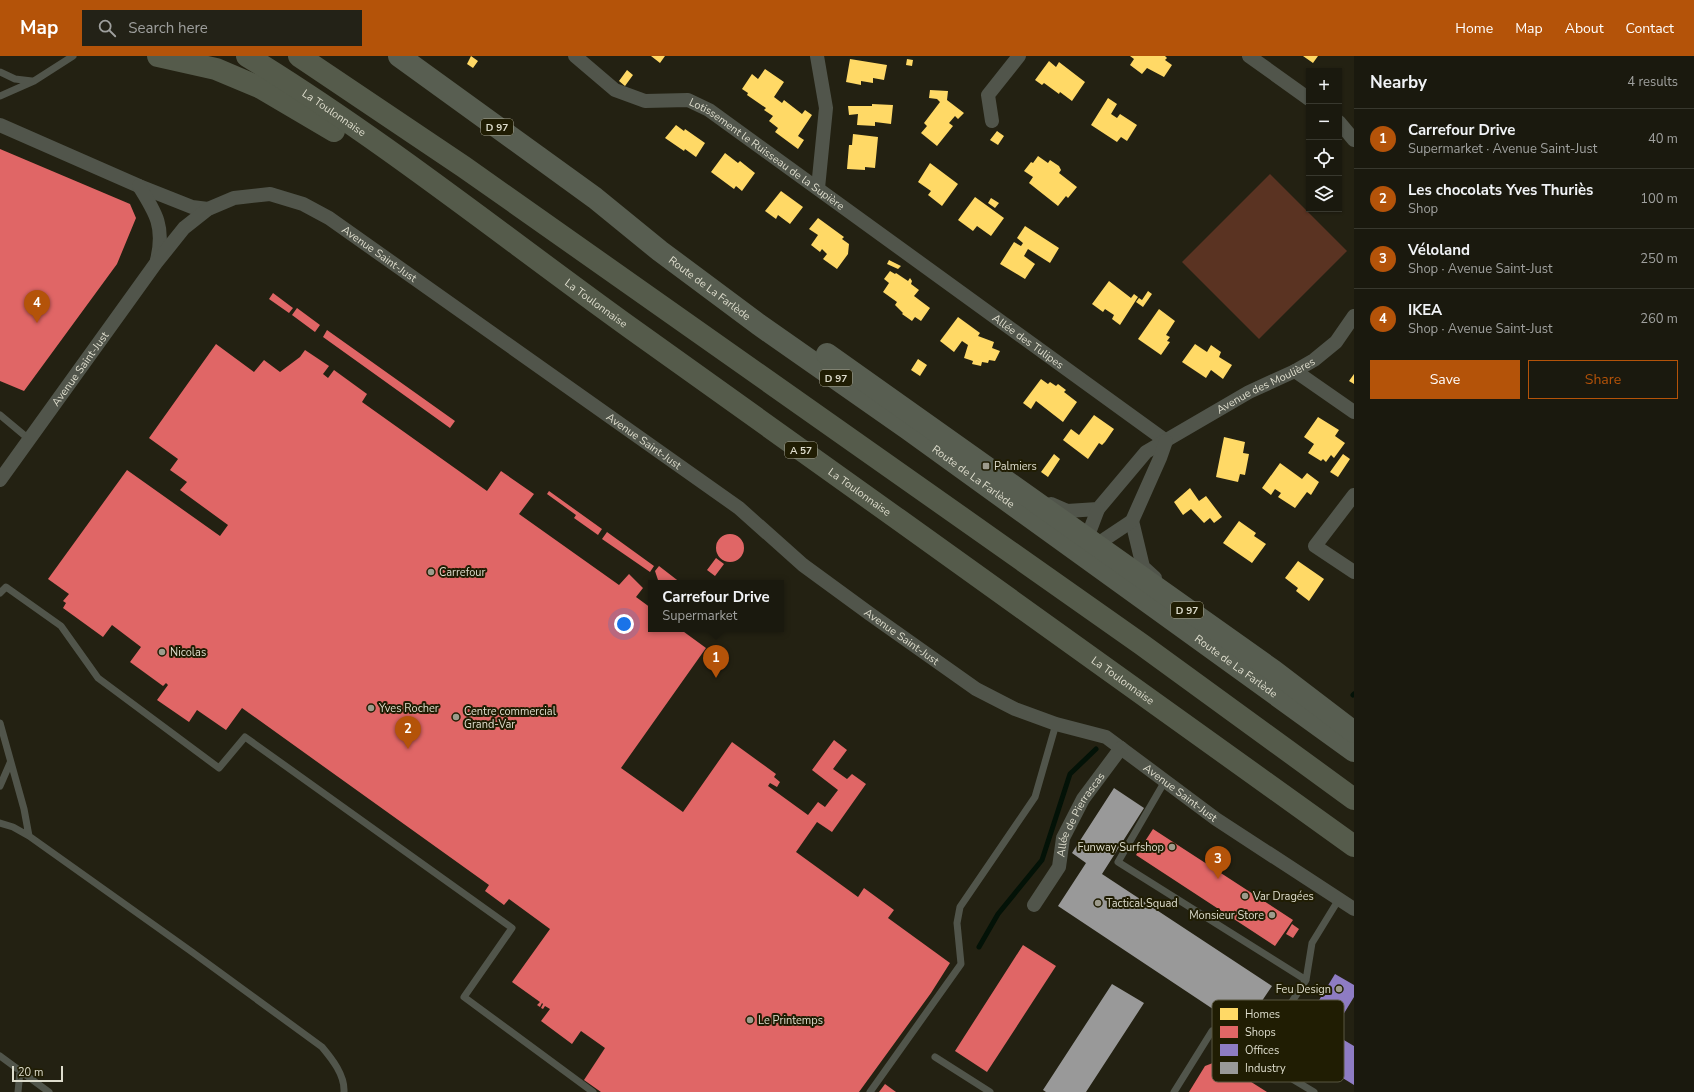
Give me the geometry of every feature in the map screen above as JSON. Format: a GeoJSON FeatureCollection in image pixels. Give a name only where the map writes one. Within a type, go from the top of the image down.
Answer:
{"type":"FeatureCollection","features":[{"type":"Feature","properties":{"kind":"highway"},"geometry":{"type":"LineString","coordinates":[[158,56],[216,69],[261,88],[348,140],[396,173],[557,275]]}},
{"type":"Feature","properties":{"kind":"highway","name":"La Toulonnaise"},"geometry":{"type":"LineString","coordinates":[[247,56],[274,72],[389,151],[557,275],[1354,846]]}},
{"type":"Feature","properties":{"kind":"highway"},"geometry":{"type":"LineString","coordinates":[[299,56],[470,172],[1147,649],[1354,799]]}},
{"type":"Feature","properties":{"kind":"main road","name":"Route de La Farlède"},"geometry":{"type":"LineString","coordinates":[[399,56],[595,198],[666,244],[865,380],[1018,489],[1354,752]]}},
{"type":"Feature","properties":{"kind":"main road","name":"Route de La Farlède"},"geometry":{"type":"LineString","coordinates":[[595,198],[660,251],[758,324],[908,429],[1197,617],[1274,671],[1354,732]]}},
{"type":"Feature","properties":{"kind":"street","name":"Lotissement le Ruisseau de la Supière"},"geometry":{"type":"LineString","coordinates":[[575,56],[616,90],[645,101],[688,100],[709,110],[891,241]]}},
{"type":"Feature","properties":{"kind":"street"},"geometry":{"type":"LineString","coordinates":[[817,56],[826,108],[818,188]]}},
{"type":"Feature","properties":{"kind":"street"},"geometry":{"type":"LineString","coordinates":[[992,121],[988,95],[1019,56]]}},
{"type":"Feature","properties":{"kind":"street"},"geometry":{"type":"LineString","coordinates":[[1249,56],[1306,96]]}},
{"type":"Feature","properties":{"kind":"street"},"geometry":{"type":"LineString","coordinates":[[0,125],[139,186],[192,207],[208,209]]}},
{"type":"Feature","properties":{"kind":"street"},"geometry":{"type":"LineString","coordinates":[[1342,125],[1353,137]]}},
{"type":"Feature","properties":{"kind":"street"},"geometry":{"type":"LineString","coordinates":[[139,186],[155,214],[160,229],[161,243],[156,263]]}},
{"type":"Feature","properties":{"kind":"street","name":"Avenue Saint-Just"},"geometry":{"type":"LineString","coordinates":[[0,480],[156,263],[184,228],[208,209],[234,198],[270,194],[303,204],[330,218],[739,508],[802,565],[976,689],[1015,709],[1056,724],[1106,736],[1216,819],[1354,909]]}},
{"type":"Feature","properties":{"kind":"street","name":"Allée des Tulipes"},"geometry":{"type":"LineString","coordinates":[[891,241],[1166,441]]}},
{"type":"Feature","properties":{"kind":"street","name":"Avenue des Moulières"},"geometry":{"type":"LineString","coordinates":[[1088,545],[1098,509],[1146,452],[1249,392],[1295,371],[1314,360],[1336,342],[1354,316]]}},
{"type":"Feature","properties":{"kind":"street"},"geometry":{"type":"LineString","coordinates":[[1295,371],[1354,412]]}},
{"type":"Feature","properties":{"kind":"street"},"geometry":{"type":"LineString","coordinates":[[1166,441],[1132,521],[1143,567],[1197,617]]}},
{"type":"Feature","properties":{"kind":"street"},"geometry":{"type":"LineString","coordinates":[[1018,489],[1067,511],[1098,509]]}},
{"type":"Feature","properties":{"kind":"street"},"geometry":{"type":"LineString","coordinates":[[1354,495],[1315,546],[1354,572]]}},
{"type":"Feature","properties":{"kind":"street"},"geometry":{"type":"LineString","coordinates":[[1088,545],[1132,521]]}},
{"type":"Feature","properties":{"kind":"street","name":"Allée de Pierrascas"},"geometry":{"type":"LineString","coordinates":[[1034,905],[1059,867],[1063,838],[1083,799],[1122,748]]}},
{"type":"Feature","properties":{"kind":"lane"},"geometry":{"type":"LineString","coordinates":[[0,96],[34,81],[73,56]]}},
{"type":"Feature","properties":{"kind":"lane"},"geometry":{"type":"LineString","coordinates":[[0,72],[15,79],[34,81]]}},
{"type":"Feature","properties":{"kind":"lane"},"geometry":{"type":"LineString","coordinates":[[0,415],[30,440]]}},
{"type":"Feature","properties":{"kind":"lane"},"geometry":{"type":"LineString","coordinates":[[0,593],[6,587],[61,626],[98,678],[220,768],[245,737],[512,928],[464,998],[594,1092]]}},
{"type":"Feature","properties":{"kind":"lane"},"geometry":{"type":"LineString","coordinates":[[0,723],[24,809],[29,836]]}},
{"type":"Feature","properties":{"kind":"lane"},"geometry":{"type":"LineString","coordinates":[[870,1092],[961,964],[957,922],[960,907],[1035,797],[1056,724]]}},
{"type":"Feature","properties":{"kind":"lane"},"geometry":{"type":"LineString","coordinates":[[0,786],[10,763]]}},
{"type":"Feature","properties":{"kind":"lane"},"geometry":{"type":"LineString","coordinates":[[1165,781],[1118,862],[1306,980]]}},
{"type":"Feature","properties":{"kind":"lane"},"geometry":{"type":"LineString","coordinates":[[0,823],[13,827],[29,836],[322,1047],[333,1059],[344,1084],[344,1092]]}},
{"type":"Feature","properties":{"kind":"lane"},"geometry":{"type":"LineString","coordinates":[[1293,1000],[1306,980],[1312,943],[1339,899]]}},
{"type":"Feature","properties":{"kind":"lane"},"geometry":{"type":"LineString","coordinates":[[1174,1092],[1212,1031]]}},
{"type":"Feature","properties":{"kind":"lane"},"geometry":{"type":"LineString","coordinates":[[0,1056],[49,1092]]}},
{"type":"Feature","properties":{"kind":"lane"},"geometry":{"type":"LineString","coordinates":[[934,1057],[990,1092]]}},
{"type":"Feature","properties":{"kind":"lane"},"geometry":{"type":"LineString","coordinates":[[18,1092],[20,1071]]}},
{"type":"Feature","properties":{"kind":"lane"},"geometry":{"type":"LineString","coordinates":[[1297,1082],[1314,1092]]}},
{"type":"Feature","properties":{"kind":"shaded area"},"geometry":{"type":"Polygon","coordinates":[[[1270,174],[1306,210],[1306,212],[1308,212],[1347,251],[1259,339],[1182,262],[1270,174]]]}},
{"type":"Feature","properties":{"kind":"building: Homes"},"geometry":{"type":"Polygon","coordinates":[[[471,56],[478,61],[473,68],[467,64],[471,56]]]}},
{"type":"Feature","properties":{"kind":"building: Homes"},"geometry":{"type":"Polygon","coordinates":[[[651,56],[665,56],[660,63],[651,56]]]}},
{"type":"Feature","properties":{"kind":"building: Homes"},"geometry":{"type":"Polygon","coordinates":[[[1130,56],[1165,56],[1167,58],[1165,60],[1172,65],[1164,77],[1147,68],[1142,74],[1130,65],[1134,59],[1130,56]]]}},
{"type":"Feature","properties":{"kind":"building: Homes"},"geometry":{"type":"Polygon","coordinates":[[[1303,56],[1318,56],[1313,63],[1303,56]]]}},
{"type":"Feature","properties":{"kind":"building: Homes"},"geometry":{"type":"Polygon","coordinates":[[[850,59],[887,65],[884,80],[873,78],[873,83],[861,81],[861,85],[846,82],[850,59]]]}},
{"type":"Feature","properties":{"kind":"building: Homes"},"geometry":{"type":"Polygon","coordinates":[[[907,59],[913,60],[912,66],[906,65],[907,59]]]}},
{"type":"Feature","properties":{"kind":"building: Homes"},"geometry":{"type":"Polygon","coordinates":[[[1049,61],[1056,67],[1059,62],[1085,82],[1072,101],[1060,92],[1059,94],[1044,83],[1042,85],[1035,80],[1049,61]]]}},
{"type":"Feature","properties":{"kind":"building: Homes"},"geometry":{"type":"Polygon","coordinates":[[[765,69],[784,82],[774,97],[782,103],[784,100],[802,114],[805,110],[812,115],[798,136],[804,140],[798,149],[775,132],[778,128],[769,121],[773,116],[764,110],[766,108],[747,95],[748,93],[742,89],[752,74],[758,79],[765,69]]]}},
{"type":"Feature","properties":{"kind":"building: Homes"},"geometry":{"type":"Polygon","coordinates":[[[627,70],[633,75],[625,86],[619,81],[627,70]]]}},
{"type":"Feature","properties":{"kind":"building: Homes"},"geometry":{"type":"Polygon","coordinates":[[[930,90],[948,91],[947,100],[964,113],[958,119],[955,116],[949,123],[953,126],[937,146],[921,133],[927,126],[924,123],[940,102],[937,99],[929,98],[930,90]]]}},
{"type":"Feature","properties":{"kind":"building: Homes"},"geometry":{"type":"Polygon","coordinates":[[[1108,98],[1117,104],[1111,114],[1117,118],[1120,114],[1137,125],[1127,141],[1121,137],[1117,142],[1091,125],[1108,98]]]}},
{"type":"Feature","properties":{"kind":"building: Homes"},"geometry":{"type":"Polygon","coordinates":[[[872,104],[893,105],[891,124],[875,122],[875,126],[857,125],[858,114],[849,115],[848,106],[872,106],[872,104]]]}},
{"type":"Feature","properties":{"kind":"building: Homes"},"geometry":{"type":"Polygon","coordinates":[[[676,125],[684,131],[685,129],[705,143],[696,157],[665,138],[676,125]]]}},
{"type":"Feature","properties":{"kind":"building: Homes"},"geometry":{"type":"Polygon","coordinates":[[[997,131],[1004,136],[998,145],[990,140],[997,131]]]}},
{"type":"Feature","properties":{"kind":"building: Homes"},"geometry":{"type":"Polygon","coordinates":[[[853,134],[878,137],[875,168],[865,167],[865,170],[847,169],[849,145],[852,145],[853,134]]]}},
{"type":"Feature","properties":{"kind":"building: Homes"},"geometry":{"type":"Polygon","coordinates":[[[725,153],[738,163],[740,161],[755,173],[742,191],[736,186],[734,189],[711,172],[725,153]]]}},
{"type":"Feature","properties":{"kind":"building: Homes"},"geometry":{"type":"Polygon","coordinates":[[[1038,156],[1048,163],[1050,160],[1059,166],[1061,170],[1059,173],[1077,187],[1068,198],[1066,196],[1058,206],[1029,183],[1033,177],[1024,171],[1038,156]]]}},
{"type":"Feature","properties":{"kind":"building: Homes"},"geometry":{"type":"Polygon","coordinates":[[[930,163],[958,184],[942,206],[928,195],[931,191],[918,182],[930,163]]]}},
{"type":"Feature","properties":{"kind":"building: Homes"},"geometry":{"type":"Polygon","coordinates":[[[781,191],[803,207],[790,224],[778,215],[776,219],[765,211],[781,191]]]}},
{"type":"Feature","properties":{"kind":"building: Homes"},"geometry":{"type":"Polygon","coordinates":[[[975,197],[1004,218],[991,236],[977,226],[973,231],[958,220],[975,197]]]}},
{"type":"Feature","properties":{"kind":"building: Homes"},"geometry":{"type":"Polygon","coordinates":[[[991,198],[999,203],[995,208],[988,203],[991,198]]]}},
{"type":"Feature","properties":{"kind":"building: Homes"},"geometry":{"type":"Polygon","coordinates":[[[818,218],[844,237],[842,239],[849,244],[848,254],[837,269],[823,259],[827,254],[822,249],[820,252],[811,245],[818,235],[809,229],[818,218]]]}},
{"type":"Feature","properties":{"kind":"building: Homes"},"geometry":{"type":"Polygon","coordinates":[[[1025,226],[1059,248],[1050,263],[1028,249],[1024,256],[1035,264],[1025,279],[1000,264],[1014,242],[1021,246],[1023,243],[1017,238],[1025,226]]]}},
{"type":"Feature","properties":{"kind":"building: Homes"},"geometry":{"type":"Polygon","coordinates":[[[889,260],[901,266],[898,269],[887,264],[889,260]]]}},
{"type":"Feature","properties":{"kind":"building: Homes"},"geometry":{"type":"Polygon","coordinates":[[[890,271],[908,281],[910,278],[912,281],[911,284],[919,290],[914,296],[930,308],[921,321],[915,317],[912,321],[902,314],[903,313],[895,305],[897,302],[883,292],[889,283],[884,279],[890,271]]]}},
{"type":"Feature","properties":{"kind":"building: Homes"},"geometry":{"type":"Polygon","coordinates":[[[1109,281],[1131,298],[1134,294],[1138,297],[1120,325],[1112,319],[1114,315],[1105,309],[1103,312],[1092,304],[1109,281]]]}},
{"type":"Feature","properties":{"kind":"building: Homes"},"geometry":{"type":"Polygon","coordinates":[[[1148,291],[1152,294],[1143,307],[1136,302],[1139,298],[1142,300],[1148,291]]]}},
{"type":"Feature","properties":{"kind":"building: Homes"},"geometry":{"type":"Polygon","coordinates":[[[1159,309],[1175,321],[1166,335],[1170,337],[1167,341],[1170,342],[1161,355],[1138,339],[1159,309]]]}},
{"type":"Feature","properties":{"kind":"building: Homes"},"geometry":{"type":"Polygon","coordinates":[[[958,317],[980,333],[978,336],[994,342],[992,348],[1000,351],[995,361],[989,360],[988,363],[982,362],[981,366],[972,364],[973,361],[964,358],[968,345],[962,341],[954,352],[940,341],[958,317]]]}},
{"type":"Feature","properties":{"kind":"building: Homes"},"geometry":{"type":"Polygon","coordinates":[[[1195,344],[1207,352],[1211,345],[1221,352],[1219,357],[1232,365],[1223,379],[1211,370],[1206,378],[1182,362],[1195,344]]]}},
{"type":"Feature","properties":{"kind":"building: Homes"},"geometry":{"type":"Polygon","coordinates":[[[918,359],[927,365],[920,376],[911,370],[918,359]]]}},
{"type":"Feature","properties":{"kind":"building: Homes"},"geometry":{"type":"Polygon","coordinates":[[[1354,374],[1354,384],[1349,381],[1354,374]]]}},
{"type":"Feature","properties":{"kind":"building: Homes"},"geometry":{"type":"Polygon","coordinates":[[[1041,379],[1048,384],[1050,382],[1056,386],[1058,384],[1066,390],[1064,392],[1077,402],[1063,422],[1036,401],[1031,409],[1023,403],[1041,379]]]}},
{"type":"Feature","properties":{"kind":"building: Homes"},"geometry":{"type":"Polygon","coordinates":[[[1094,415],[1114,429],[1102,445],[1099,443],[1088,459],[1063,440],[1071,429],[1079,435],[1094,415]]]}},
{"type":"Feature","properties":{"kind":"building: Homes"},"geometry":{"type":"Polygon","coordinates":[[[1318,417],[1339,430],[1335,436],[1345,443],[1334,458],[1331,455],[1326,462],[1323,459],[1321,461],[1308,453],[1314,444],[1304,437],[1318,417]]]}},
{"type":"Feature","properties":{"kind":"building: Homes"},"geometry":{"type":"Polygon","coordinates":[[[1224,437],[1245,442],[1243,453],[1249,454],[1245,475],[1240,474],[1238,482],[1216,477],[1224,437]]]}},
{"type":"Feature","properties":{"kind":"building: Homes"},"geometry":{"type":"Polygon","coordinates":[[[1054,454],[1060,459],[1048,477],[1041,472],[1054,454]]]}},
{"type":"Feature","properties":{"kind":"building: Homes"},"geometry":{"type":"Polygon","coordinates":[[[1343,454],[1350,459],[1338,477],[1330,472],[1343,454]]]}},
{"type":"Feature","properties":{"kind":"building: Homes"},"geometry":{"type":"Polygon","coordinates":[[[1280,463],[1302,479],[1307,473],[1319,482],[1311,495],[1307,492],[1295,508],[1278,497],[1281,493],[1275,489],[1271,495],[1262,488],[1280,463]]]}},
{"type":"Feature","properties":{"kind":"building: Homes"},"geometry":{"type":"Polygon","coordinates":[[[1190,488],[1199,501],[1206,496],[1222,517],[1214,523],[1210,518],[1204,523],[1191,509],[1183,515],[1174,502],[1190,488]]]}},
{"type":"Feature","properties":{"kind":"building: Homes"},"geometry":{"type":"Polygon","coordinates":[[[1239,521],[1256,533],[1254,536],[1266,544],[1252,563],[1223,543],[1239,521]]]}},
{"type":"Feature","properties":{"kind":"building: Homes"},"geometry":{"type":"Polygon","coordinates":[[[1298,561],[1324,579],[1309,601],[1296,591],[1298,588],[1285,578],[1298,561]]]}},
{"type":"Feature","properties":{"kind":"building: Shops"},"geometry":{"type":"Polygon","coordinates":[[[0,149],[130,204],[136,218],[117,264],[24,391],[0,381],[0,149]]]}},
{"type":"Feature","properties":{"kind":"building: Shops"},"geometry":{"type":"Polygon","coordinates":[[[273,293],[293,308],[289,313],[269,299],[273,293]]]}},
{"type":"Feature","properties":{"kind":"building: Shops"},"geometry":{"type":"Polygon","coordinates":[[[297,308],[320,325],[315,332],[292,315],[297,308]]]}},
{"type":"Feature","properties":{"kind":"building: Shops"},"geometry":{"type":"Polygon","coordinates":[[[327,330],[455,421],[450,428],[323,337],[327,330]]]}},
{"type":"Feature","properties":{"kind":"building: Shops","name":"Centre commercial Grand-Var"},"geometry":{"type":"Polygon","coordinates":[[[216,344],[254,372],[264,360],[280,372],[300,357],[305,350],[329,366],[323,374],[328,378],[334,370],[367,394],[362,402],[487,491],[501,471],[534,494],[519,514],[619,585],[629,574],[643,588],[636,597],[648,606],[648,632],[684,632],[706,648],[621,768],[683,812],[732,742],[776,774],[774,777],[780,782],[777,787],[770,783],[768,786],[808,815],[818,802],[825,807],[838,790],[812,770],[834,740],[847,750],[833,769],[847,779],[852,774],[866,784],[832,832],[817,822],[796,852],[858,897],[864,888],[894,910],[888,918],[950,963],[931,993],[859,1092],[601,1092],[584,1080],[605,1048],[581,1031],[572,1044],[541,1021],[550,1009],[545,1006],[543,1009],[541,1008],[542,1003],[540,1007],[537,1005],[540,1002],[512,982],[550,929],[509,899],[504,905],[485,891],[489,885],[242,708],[226,730],[197,710],[189,722],[157,700],[168,685],[166,683],[163,686],[130,662],[141,647],[112,625],[103,637],[63,608],[66,603],[63,601],[69,594],[48,579],[127,470],[220,536],[228,525],[180,490],[187,482],[170,470],[178,459],[149,438],[216,344]]]}},
{"type":"Feature","properties":{"kind":"building: Shops"},"geometry":{"type":"Polygon","coordinates":[[[549,491],[602,529],[598,535],[574,518],[576,515],[547,494],[549,491]]]}},
{"type":"Feature","properties":{"kind":"building: Shops"},"geometry":{"type":"Polygon","coordinates":[[[607,532],[654,566],[650,572],[602,539],[607,532]]]}},
{"type":"Feature","properties":{"kind":"building: Shops"},"geometry":{"type":"Polygon","coordinates":[[[730,534],[740,538],[744,548],[740,558],[730,562],[720,558],[716,548],[720,538],[730,534]]]}},
{"type":"Feature","properties":{"kind":"building: Shops"},"geometry":{"type":"Polygon","coordinates":[[[716,558],[724,564],[715,576],[707,570],[716,558]]]}},
{"type":"Feature","properties":{"kind":"building: Shops"},"geometry":{"type":"Polygon","coordinates":[[[659,566],[677,580],[658,580],[655,571],[659,566]]]}},
{"type":"Feature","properties":{"kind":"building: Shops"},"geometry":{"type":"Polygon","coordinates":[[[1153,829],[1293,920],[1275,946],[1136,855],[1153,829]]]}},
{"type":"Feature","properties":{"kind":"building: Shops"},"geometry":{"type":"Polygon","coordinates":[[[1292,924],[1299,929],[1293,938],[1286,934],[1292,924]]]}},
{"type":"Feature","properties":{"kind":"building: Shops"},"geometry":{"type":"Polygon","coordinates":[[[1023,945],[1056,966],[987,1072],[955,1051],[1023,945]]]}},
{"type":"Feature","properties":{"kind":"building: Shops"},"geometry":{"type":"Polygon","coordinates":[[[1212,1063],[1212,1082],[1251,1082],[1267,1092],[1189,1092],[1205,1066],[1212,1063]]]}},
{"type":"Feature","properties":{"kind":"building: Shops"},"geometry":{"type":"Polygon","coordinates":[[[885,1084],[896,1092],[879,1092],[885,1084]]]}},
{"type":"Feature","properties":{"kind":"building: Offices"},"geometry":{"type":"Polygon","coordinates":[[[1335,974],[1354,985],[1354,997],[1344,1013],[1344,1000],[1319,1000],[1335,974]]]}},
{"type":"Feature","properties":{"kind":"building: Offices"},"geometry":{"type":"Polygon","coordinates":[[[1344,1040],[1354,1046],[1354,1085],[1344,1079],[1344,1040]]]}},
{"type":"Feature","properties":{"kind":"building: Industry"},"geometry":{"type":"Polygon","coordinates":[[[1114,788],[1144,808],[1102,874],[1272,986],[1263,1000],[1212,1000],[1212,1008],[1058,906],[1086,863],[1072,853],[1114,788]]]}},
{"type":"Feature","properties":{"kind":"building: Industry"},"geometry":{"type":"Polygon","coordinates":[[[1112,984],[1144,1003],[1086,1092],[1046,1092],[1043,1090],[1112,984]]]}},
{"type":"Feature","properties":{"kind":"waterway"},"geometry":{"type":"LineString","coordinates":[[979,947],[998,914],[1042,860],[1070,774],[1096,749]]}},
{"type":"Feature","properties":{"kind":"place","name":"IKEA"},"geometry":{"type":"Point","coordinates":[37,323]}},
{"type":"Feature","properties":{"kind":"place","name":"Palmiers"},"geometry":{"type":"Point","coordinates":[986,466]}},
{"type":"Feature","properties":{"kind":"place","name":"Carrefour"},"geometry":{"type":"Point","coordinates":[431,572]}},
{"type":"Feature","properties":{"kind":"place","name":"Nicolas"},"geometry":{"type":"Point","coordinates":[162,652]}},
{"type":"Feature","properties":{"kind":"place","name":"Carrefour Drive"},"geometry":{"type":"Point","coordinates":[716,678]}},
{"type":"Feature","properties":{"kind":"place","name":"Yves Rocher"},"geometry":{"type":"Point","coordinates":[371,708]}},
{"type":"Feature","properties":{"kind":"place","name":"Centre commercial Grand-Var"},"geometry":{"type":"Point","coordinates":[456,717]}},
{"type":"Feature","properties":{"kind":"place","name":"Les chocolats Yves Thuriès"},"geometry":{"type":"Point","coordinates":[408,749]}},
{"type":"Feature","properties":{"kind":"place","name":"Funway Surfshop"},"geometry":{"type":"Point","coordinates":[1172,847]}},
{"type":"Feature","properties":{"kind":"place","name":"Véloland"},"geometry":{"type":"Point","coordinates":[1218,879]}},
{"type":"Feature","properties":{"kind":"place","name":"Var Dragées"},"geometry":{"type":"Point","coordinates":[1245,896]}},
{"type":"Feature","properties":{"kind":"place","name":"Tactical Squad"},"geometry":{"type":"Point","coordinates":[1098,903]}},
{"type":"Feature","properties":{"kind":"place","name":"Monsieur Store"},"geometry":{"type":"Point","coordinates":[1272,915]}},
{"type":"Feature","properties":{"kind":"place","name":"Feu Design"},"geometry":{"type":"Point","coordinates":[1339,989]}},
{"type":"Feature","properties":{"kind":"place","name":"Le Printemps"},"geometry":{"type":"Point","coordinates":[750,1020]}}]}
